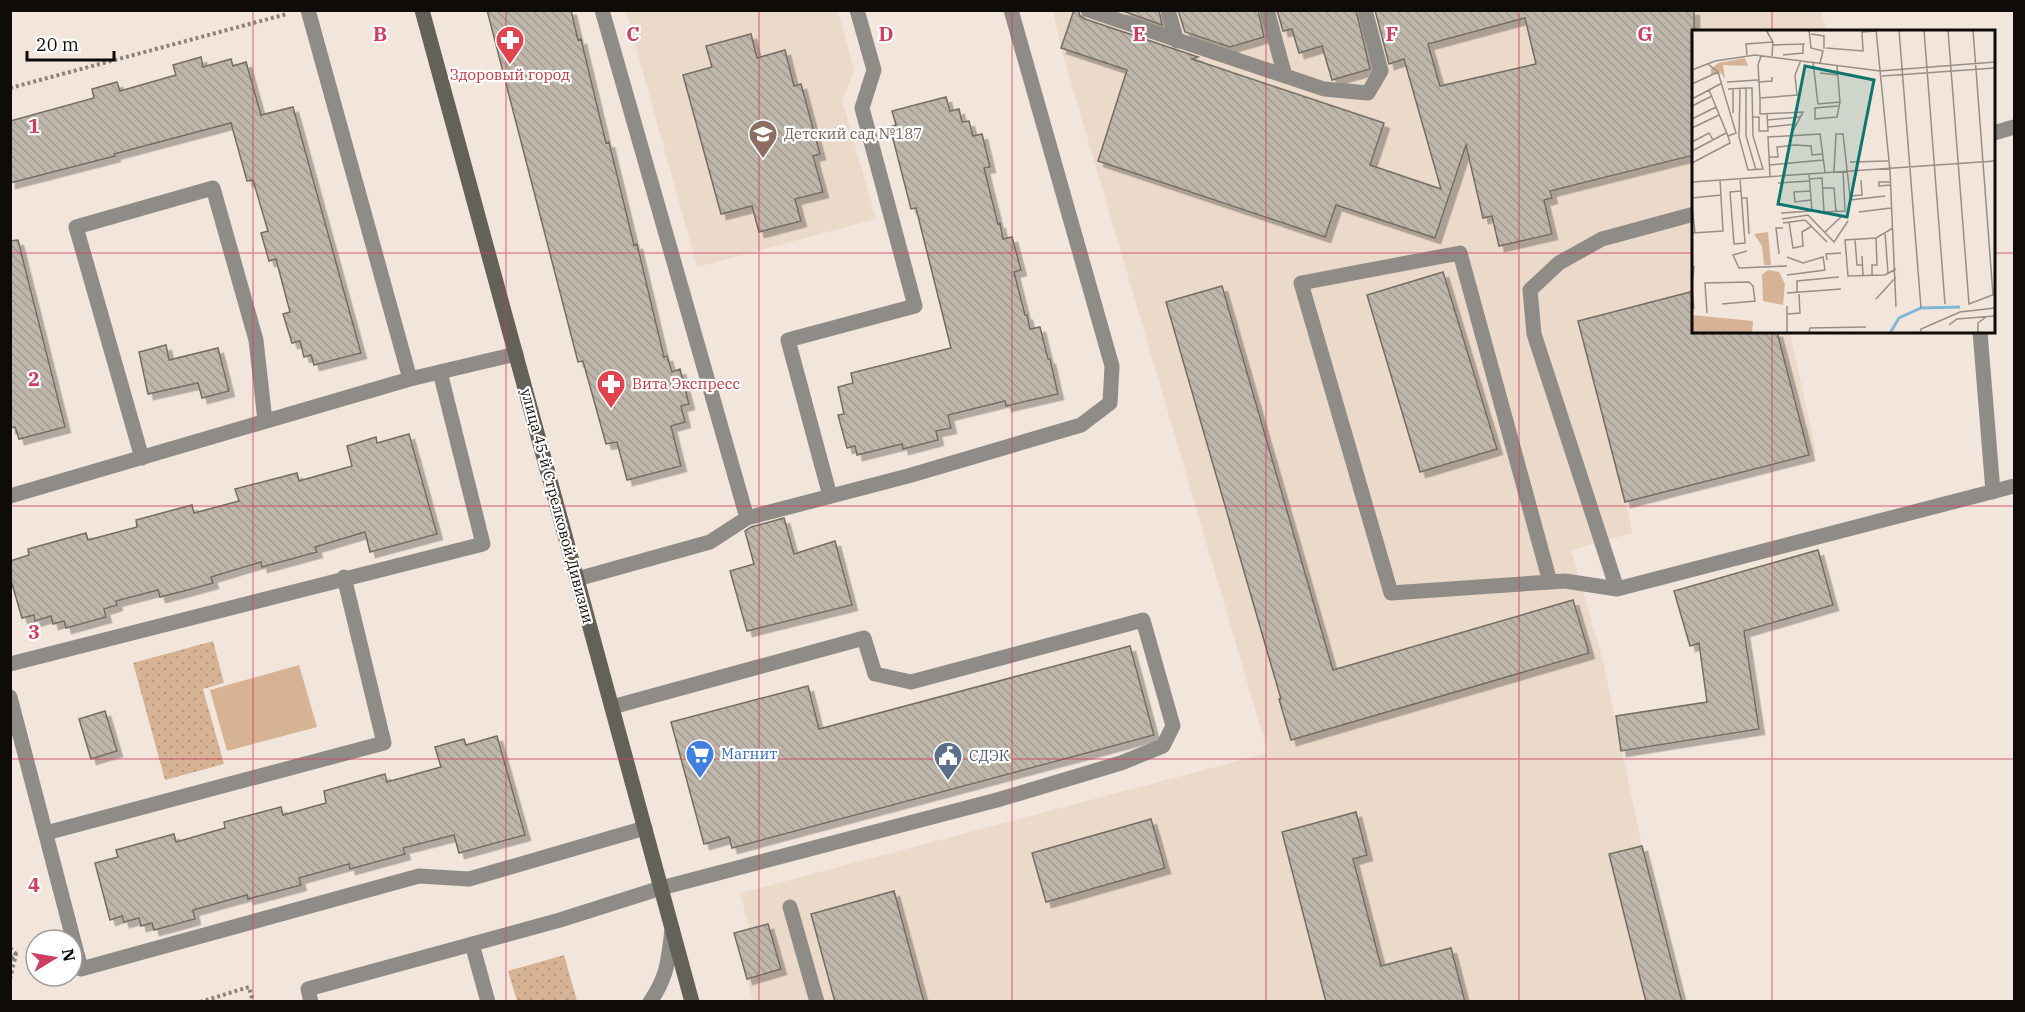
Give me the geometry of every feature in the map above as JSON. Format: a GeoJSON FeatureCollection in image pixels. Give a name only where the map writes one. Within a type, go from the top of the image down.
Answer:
{"type":"FeatureCollection","features":[{"type":"Feature","properties":{"kind":"main road","name":"улица 45-й Стрелковой Дивизии"},"geometry":{"type":"LineString","coordinates":[[422,10],[692,1002]]}},
{"type":"Feature","properties":{"kind":"lane"},"geometry":{"type":"LineString","coordinates":[[308,10],[410,379]]}},
{"type":"Feature","properties":{"kind":"lane"},"geometry":{"type":"LineString","coordinates":[[602,10],[747,518]]}},
{"type":"Feature","properties":{"kind":"lane"},"geometry":{"type":"LineString","coordinates":[[831,496],[788,340],[915,306],[862,108],[874,70],[857,10]]}},
{"type":"Feature","properties":{"kind":"lane"},"geometry":{"type":"LineString","coordinates":[[577,579],[710,542],[747,518],[908,476],[1081,424],[1110,403],[1112,366],[1011,10]]}},
{"type":"Feature","properties":{"kind":"lane"},"geometry":{"type":"LineString","coordinates":[[1088,10],[1324,89],[1368,93],[1381,71],[1365,10]]}},
{"type":"Feature","properties":{"kind":"lane"},"geometry":{"type":"LineString","coordinates":[[1168,10],[1177,41]]}},
{"type":"Feature","properties":{"kind":"lane"},"geometry":{"type":"LineString","coordinates":[[1267,10],[1285,76]]}},
{"type":"Feature","properties":{"kind":"lane"},"geometry":{"type":"LineString","coordinates":[[1995,133],[2014,127]]}},
{"type":"Feature","properties":{"kind":"lane"},"geometry":{"type":"LineString","coordinates":[[142,458],[76,227],[213,188],[256,340],[265,421]]}},
{"type":"Feature","properties":{"kind":"lane"},"geometry":{"type":"LineString","coordinates":[[1617,589],[1534,334],[1530,290],[1559,263],[1602,238],[1692,215]]}},
{"type":"Feature","properties":{"kind":"lane"},"geometry":{"type":"LineString","coordinates":[[1550,582],[1460,254],[1301,283],[1391,593],[1565,581],[1617,589],[2014,486]]}},
{"type":"Feature","properties":{"kind":"lane"},"geometry":{"type":"LineString","coordinates":[[1980,333],[1993,492]]}},
{"type":"Feature","properties":{"kind":"lane"},"geometry":{"type":"LineString","coordinates":[[10,496],[410,379],[516,354]]}},
{"type":"Feature","properties":{"kind":"lane"},"geometry":{"type":"LineString","coordinates":[[10,664],[344,577],[483,544],[440,372]]}},
{"type":"Feature","properties":{"kind":"lane"},"geometry":{"type":"LineString","coordinates":[[46,833],[384,743],[344,577]]}},
{"type":"Feature","properties":{"kind":"lane"},"geometry":{"type":"LineString","coordinates":[[311,1002],[308,989],[560,920],[661,888],[997,800],[1121,763],[1163,746],[1173,726],[1143,620],[911,682],[875,675],[864,638],[612,706]]}},
{"type":"Feature","properties":{"kind":"lane"},"geometry":{"type":"LineString","coordinates":[[10,697],[81,969],[419,876],[469,879],[645,828]]}},
{"type":"Feature","properties":{"kind":"lane"},"geometry":{"type":"LineString","coordinates":[[790,907],[817,1002]]}},
{"type":"Feature","properties":{"kind":"lane"},"geometry":{"type":"LineString","coordinates":[[650,1002],[661,985],[666,969],[672,930]]}},
{"type":"Feature","properties":{"kind":"lane"},"geometry":{"type":"LineString","coordinates":[[472,944],[488,1002]]}},
{"type":"Feature","properties":{"kind":"path"},"geometry":{"type":"LineString","coordinates":[[10,88],[288,14]]}},
{"type":"Feature","properties":{"kind":"path"},"geometry":{"type":"LineString","coordinates":[[10,948],[16,954]]}},
{"type":"Feature","properties":{"kind":"path"},"geometry":{"type":"LineString","coordinates":[[10,960],[16,954]]}},
{"type":"Feature","properties":{"kind":"path"},"geometry":{"type":"LineString","coordinates":[[10,979],[16,954]]}},
{"type":"Feature","properties":{"kind":"path"},"geometry":{"type":"LineString","coordinates":[[200,1002],[249,987],[253,1002]]}},
{"type":"Feature","properties":{"kind":"shaded area","name":"Детский сад №187"},"geometry":{"type":"Polygon","coordinates":[[[626,11],[838,11],[854,70],[842,100],[876,219],[697,267],[626,11]]]}},
{"type":"Feature","properties":{"kind":"shaded area"},"geometry":{"type":"Polygon","coordinates":[[[1053,11],[1821,11],[1827,30],[1692,30],[1692,333],[1790,333],[1816,453],[1626,502],[1632,533],[1571,550],[1603,661],[1642,846],[1609,854],[1646,1001],[753,1001],[734,933],[749,928],[740,893],[1268,753],[1061,48],[1053,11]]]}},
{"type":"Feature","properties":{"kind":"shaded area"},"geometry":{"type":"Polygon","coordinates":[[[213,641],[224,683],[203,689],[224,764],[165,780],[133,663],[213,641]]]}},
{"type":"Feature","properties":{"kind":"shaded area"},"geometry":{"type":"Polygon","coordinates":[[[299,665],[317,727],[227,751],[210,690],[299,665]]]}},
{"type":"Feature","properties":{"kind":"shaded area"},"geometry":{"type":"Polygon","coordinates":[[[564,955],[577,1001],[517,1001],[508,971],[564,955]]]}},
{"type":"Feature","properties":{"kind":"building"},"geometry":{"type":"Polygon","coordinates":[[[487,10],[571,10],[578,40],[581,39],[606,143],[609,142],[634,245],[637,244],[664,357],[667,356],[672,372],[680,369],[689,404],[681,406],[685,422],[671,426],[681,466],[627,480],[617,442],[606,444],[583,361],[578,362],[487,10]]]}},
{"type":"Feature","properties":{"kind":"building"},"geometry":{"type":"Polygon","coordinates":[[[1074,10],[1078,10],[1080,16],[1085,19],[1198,57],[1192,59],[1384,123],[1370,165],[1441,189],[1404,59],[1389,64],[1375,10],[1694,10],[1692,156],[1550,191],[1552,198],[1544,200],[1552,234],[1499,246],[1492,216],[1483,218],[1466,145],[1435,238],[1336,205],[1325,237],[1098,161],[1127,70],[1061,48],[1074,10]],[[1525,18],[1428,44],[1440,86],[1536,64],[1525,18]]]}},
{"type":"Feature","properties":{"kind":"building"},"geometry":{"type":"Polygon","coordinates":[[[1120,10],[1159,10],[1162,25],[1120,10]]]}},
{"type":"Feature","properties":{"kind":"building"},"geometry":{"type":"Polygon","coordinates":[[[1178,10],[1258,10],[1264,37],[1230,47],[1185,32],[1178,10]]]}},
{"type":"Feature","properties":{"kind":"building"},"geometry":{"type":"Polygon","coordinates":[[[1277,10],[1356,10],[1370,69],[1332,80],[1322,46],[1299,53],[1292,29],[1283,31],[1277,10]]]}},
{"type":"Feature","properties":{"kind":"building"},"geometry":{"type":"Polygon","coordinates":[[[751,34],[757,58],[785,50],[794,86],[801,84],[820,154],[813,156],[823,192],[795,199],[801,221],[759,232],[752,206],[721,214],[683,75],[712,67],[706,46],[751,34]]]}},
{"type":"Feature","properties":{"kind":"building"},"geometry":{"type":"Polygon","coordinates":[[[201,57],[203,67],[231,59],[233,66],[246,62],[261,115],[293,107],[361,353],[314,365],[311,355],[304,357],[300,341],[292,343],[283,314],[290,312],[276,259],[269,261],[261,233],[268,231],[253,180],[247,181],[231,123],[10,183],[10,121],[94,98],[92,89],[117,82],[120,91],[176,75],[173,65],[201,57]]]}},
{"type":"Feature","properties":{"kind":"building"},"geometry":{"type":"Polygon","coordinates":[[[946,97],[950,111],[959,109],[962,122],[969,121],[973,136],[982,134],[990,167],[984,168],[998,224],[1000,223],[1003,239],[1012,237],[1021,270],[1014,272],[1025,315],[1027,315],[1030,329],[1040,327],[1058,394],[1006,406],[1005,401],[948,415],[951,428],[936,431],[938,440],[903,449],[902,444],[857,455],[855,446],[847,448],[838,415],[844,414],[838,387],[853,383],[851,373],[951,348],[916,208],[911,209],[890,127],[896,125],[892,111],[946,97]]]}},
{"type":"Feature","properties":{"kind":"building"},"geometry":{"type":"Polygon","coordinates":[[[18,240],[65,427],[19,439],[15,427],[10,428],[10,241],[18,240]]]}},
{"type":"Feature","properties":{"kind":"building"},"geometry":{"type":"Polygon","coordinates":[[[1443,272],[1497,449],[1420,472],[1367,295],[1443,272]]]}},
{"type":"Feature","properties":{"kind":"building"},"geometry":{"type":"Polygon","coordinates":[[[1222,286],[1333,670],[1573,600],[1589,653],[1291,740],[1166,302],[1222,286]]]}},
{"type":"Feature","properties":{"kind":"building"},"geometry":{"type":"Polygon","coordinates":[[[1692,292],[1692,333],[1777,333],[1809,455],[1625,502],[1578,321],[1692,292]]]}},
{"type":"Feature","properties":{"kind":"building"},"geometry":{"type":"Polygon","coordinates":[[[166,345],[169,360],[218,348],[229,391],[202,398],[198,383],[148,394],[139,352],[166,345]]]}},
{"type":"Feature","properties":{"kind":"building"},"geometry":{"type":"Polygon","coordinates":[[[409,434],[437,534],[370,552],[365,532],[315,547],[317,552],[262,567],[261,562],[211,577],[213,583],[188,590],[160,597],[158,590],[116,601],[117,605],[104,609],[106,617],[66,628],[64,621],[53,624],[51,616],[35,621],[34,615],[22,618],[10,577],[10,561],[29,555],[28,549],[86,533],[88,540],[137,527],[136,520],[192,505],[194,513],[239,501],[235,489],[297,473],[299,481],[352,466],[347,446],[376,437],[377,443],[409,434]]]}},
{"type":"Feature","properties":{"kind":"building"},"geometry":{"type":"Polygon","coordinates":[[[784,518],[794,554],[835,541],[852,605],[747,631],[730,571],[754,564],[745,531],[751,527],[784,518]]]}},
{"type":"Feature","properties":{"kind":"building"},"geometry":{"type":"Polygon","coordinates":[[[1818,550],[1833,605],[1744,631],[1759,729],[1621,751],[1616,716],[1707,702],[1699,643],[1690,646],[1674,591],[1818,550]]]}},
{"type":"Feature","properties":{"kind":"building"},"geometry":{"type":"Polygon","coordinates":[[[1130,646],[1154,735],[732,848],[729,837],[704,844],[671,722],[808,686],[819,729],[1130,646]]]}},
{"type":"Feature","properties":{"kind":"building"},"geometry":{"type":"Polygon","coordinates":[[[105,711],[117,751],[91,759],[79,719],[105,711]]]}},
{"type":"Feature","properties":{"kind":"building"},"geometry":{"type":"Polygon","coordinates":[[[497,736],[525,835],[459,853],[454,835],[403,848],[405,854],[350,869],[349,864],[299,878],[301,885],[248,899],[247,895],[193,910],[195,919],[154,930],[152,923],[141,926],[139,918],[124,922],[122,916],[110,920],[95,863],[118,857],[116,850],[174,834],[176,842],[225,828],[224,822],[281,807],[283,815],[326,803],[324,791],[385,774],[387,782],[441,767],[435,747],[464,739],[466,745],[497,736]]]}},
{"type":"Feature","properties":{"kind":"building"},"geometry":{"type":"Polygon","coordinates":[[[1356,812],[1367,855],[1353,859],[1381,966],[1451,948],[1465,1002],[1326,1002],[1282,832],[1356,812]]]}},
{"type":"Feature","properties":{"kind":"building"},"geometry":{"type":"Polygon","coordinates":[[[1151,819],[1165,868],[1046,902],[1032,853],[1151,819]]]}},
{"type":"Feature","properties":{"kind":"building"},"geometry":{"type":"Polygon","coordinates":[[[1642,846],[1682,1002],[1646,1002],[1609,854],[1642,846]]]}},
{"type":"Feature","properties":{"kind":"building"},"geometry":{"type":"Polygon","coordinates":[[[894,891],[924,1002],[835,1002],[811,914],[894,891]]]}},
{"type":"Feature","properties":{"kind":"building"},"geometry":{"type":"Polygon","coordinates":[[[768,924],[781,969],[747,979],[734,933],[768,924]]]}},
{"type":"Feature","properties":{"kind":"place","name":"Здоровый город"},"geometry":{"type":"Point","coordinates":[510,66]}},
{"type":"Feature","properties":{"kind":"place","name":"Детский сад №187"},"geometry":{"type":"Point","coordinates":[763,160]}},
{"type":"Feature","properties":{"kind":"place","name":"Вита Экспресс"},"geometry":{"type":"Point","coordinates":[611,410]}},
{"type":"Feature","properties":{"kind":"place","name":"Магнит"},"geometry":{"type":"Point","coordinates":[700,780]}},
{"type":"Feature","properties":{"kind":"place","name":"СДЭК"},"geometry":{"type":"Point","coordinates":[948,782]}}]}
